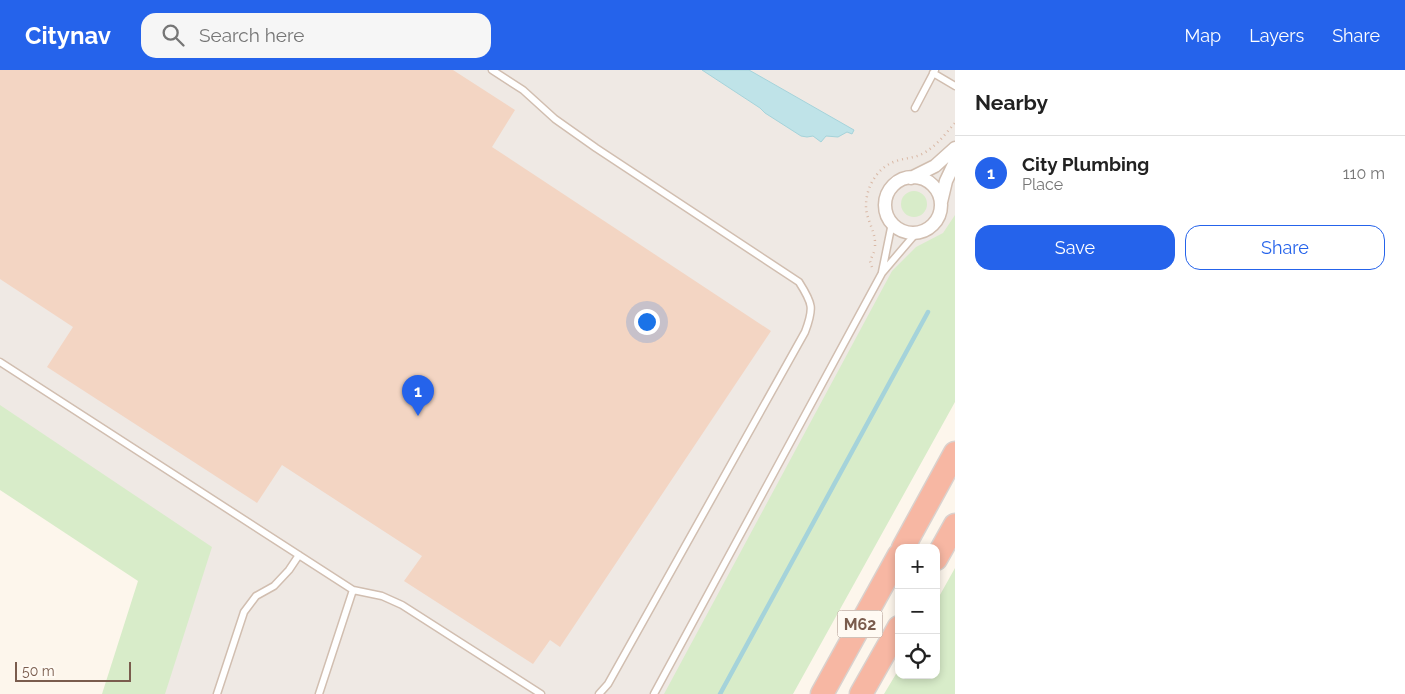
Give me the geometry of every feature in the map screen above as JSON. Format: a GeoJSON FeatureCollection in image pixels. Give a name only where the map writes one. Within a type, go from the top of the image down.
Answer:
{"type":"FeatureCollection","features":[{"type":"Feature","properties":{"kind":"highway"},"geometry":{"type":"LineString","coordinates":[[904,544],[955,453]]}},
{"type":"Feature","properties":{"kind":"highway"},"geometry":{"type":"LineString","coordinates":[[940,552],[955,526]]}},
{"type":"Feature","properties":{"kind":"highway","name":"M62"},"geometry":{"type":"LineString","coordinates":[[822,694],[895,561]]}},
{"type":"Feature","properties":{"kind":"highway","name":"M62"},"geometry":{"type":"LineString","coordinates":[[862,694],[895,634]]}},
{"type":"Feature","properties":{"kind":"street"},"geometry":{"type":"LineString","coordinates":[[955,148],[935,166],[895,184],[886,199],[886,208],[892,223],[908,232],[926,230],[933,225],[940,210],[946,181],[955,162]]}},
{"type":"Feature","properties":{"kind":"street"},"geometry":{"type":"LineString","coordinates":[[910,178],[919,178],[927,181],[939,194],[941,202]]}},
{"type":"Feature","properties":{"kind":"lane"},"geometry":{"type":"LineString","coordinates":[[492,70],[522,90],[555,119],[589,143],[799,282],[807,296],[812,314],[805,332],[608,684],[599,694]]}},
{"type":"Feature","properties":{"kind":"lane"},"geometry":{"type":"LineString","coordinates":[[915,108],[934,72],[955,86]]}},
{"type":"Feature","properties":{"kind":"lane"},"geometry":{"type":"LineString","coordinates":[[882,273],[892,223]]}},
{"type":"Feature","properties":{"kind":"lane"},"geometry":{"type":"LineString","coordinates":[[654,694],[882,273],[917,232]]}},
{"type":"Feature","properties":{"kind":"lane"},"geometry":{"type":"LineString","coordinates":[[0,362],[354,590],[382,596],[402,605],[541,694]]}},
{"type":"Feature","properties":{"kind":"lane"},"geometry":{"type":"LineString","coordinates":[[218,694],[244,612],[256,596],[274,586],[289,570],[299,555]]}},
{"type":"Feature","properties":{"kind":"lane"},"geometry":{"type":"LineString","coordinates":[[319,694],[354,590]]}},
{"type":"Feature","properties":{"kind":"path"},"geometry":{"type":"LineString","coordinates":[[877,283],[870,261],[875,249],[875,236],[866,206],[868,192],[874,178],[882,168],[922,154],[937,144],[955,123]]}},
{"type":"Feature","properties":{"kind":"shaded area"},"geometry":{"type":"Polygon","coordinates":[[[0,70],[955,70],[955,331],[752,694],[164,694],[210,547],[0,408],[0,70]]]}},
{"type":"Feature","properties":{"kind":"green space"},"geometry":{"type":"Polygon","coordinates":[[[914,191],[923,195],[927,204],[923,213],[914,217],[905,213],[901,204],[905,195],[914,191]]]}},
{"type":"Feature","properties":{"kind":"green space"},"geometry":{"type":"Polygon","coordinates":[[[955,215],[955,402],[793,694],[664,694],[892,271],[916,247],[943,233],[955,215]]]}},
{"type":"Feature","properties":{"kind":"green space"},"geometry":{"type":"Polygon","coordinates":[[[0,405],[212,547],[165,694],[102,694],[138,581],[0,490],[0,405]]]}},
{"type":"Feature","properties":{"kind":"green space"},"geometry":{"type":"Polygon","coordinates":[[[955,568],[955,694],[884,694],[895,676],[895,679],[940,679],[940,595],[955,568]]]}},
{"type":"Feature","properties":{"kind":"water"},"geometry":{"type":"Polygon","coordinates":[[[702,70],[749,70],[854,130],[852,134],[847,132],[838,137],[826,136],[821,142],[813,136],[801,136],[702,70]]]}},
{"type":"Feature","properties":{"kind":"building"},"geometry":{"type":"Polygon","coordinates":[[[0,70],[453,70],[515,110],[492,147],[771,331],[560,647],[550,640],[533,664],[404,581],[422,556],[282,465],[257,503],[47,367],[73,327],[0,279],[0,70]]]}},
{"type":"Feature","properties":{"kind":"waterway"},"geometry":{"type":"LineString","coordinates":[[720,694],[928,312]]}},
{"type":"Feature","properties":{"kind":"place","name":"City Plumbing"},"geometry":{"type":"Point","coordinates":[418,416]}}]}
